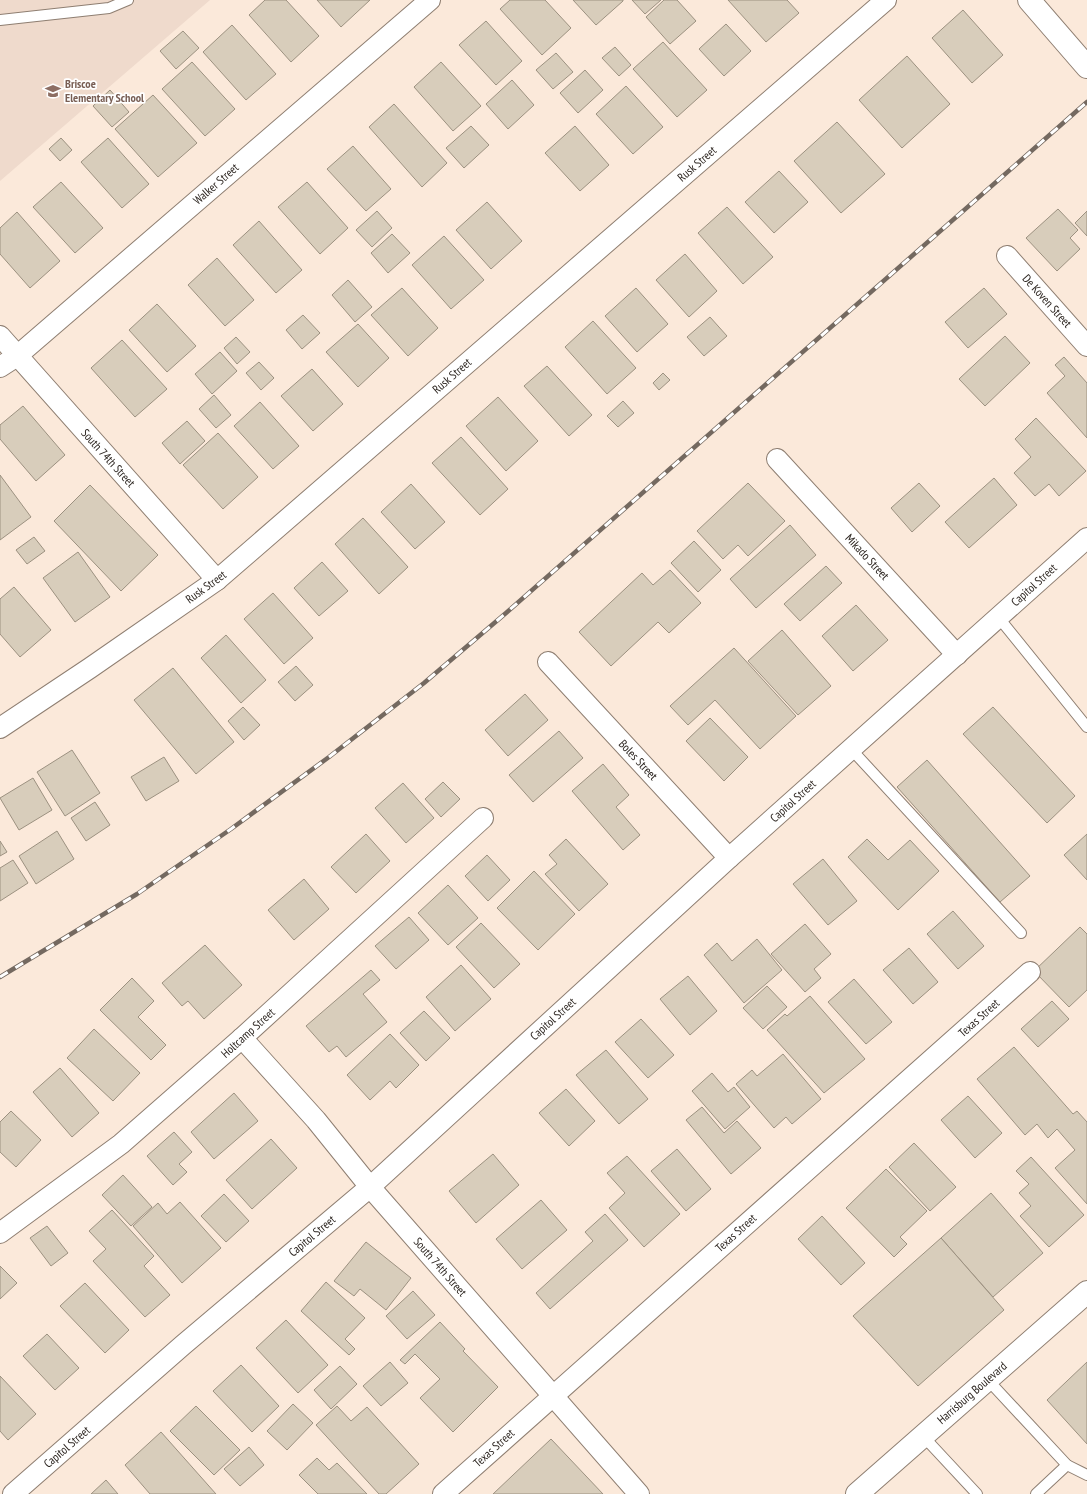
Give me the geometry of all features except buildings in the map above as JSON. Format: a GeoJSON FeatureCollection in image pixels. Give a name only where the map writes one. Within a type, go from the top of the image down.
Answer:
{"type":"FeatureCollection","features":[{"type":"Feature","properties":{"kind":"main road"},"geometry":{"type":"LineString","coordinates":[[1029,0],[1087,67]]}},
{"type":"Feature","properties":{"kind":"main road","name":"Harrisburg Boulevard"},"geometry":{"type":"LineString","coordinates":[[857,1494],[1087,1292]]}},
{"type":"Feature","properties":{"kind":"street","name":"Walker Street"},"geometry":{"type":"LineString","coordinates":[[0,367],[17,356],[430,0]]}},
{"type":"Feature","properties":{"kind":"street","name":"Rusk Street"},"geometry":{"type":"LineString","coordinates":[[0,728],[217,580],[886,0]]}},
{"type":"Feature","properties":{"kind":"street","name":"De Koven Street"},"geometry":{"type":"LineString","coordinates":[[1007,256],[1087,346]]}},
{"type":"Feature","properties":{"kind":"street","name":"South 74th Street"},"geometry":{"type":"LineString","coordinates":[[0,336],[217,580]]}},
{"type":"Feature","properties":{"kind":"street","name":"Mikado Street"},"geometry":{"type":"LineString","coordinates":[[776,459],[957,655]]}},
{"type":"Feature","properties":{"kind":"street","name":"Capitol Street"},"geometry":{"type":"LineString","coordinates":[[14,1494],[183,1345],[370,1187],[729,858],[1087,538]]}},
{"type":"Feature","properties":{"kind":"street","name":"Boles Street"},"geometry":{"type":"LineString","coordinates":[[548,662],[729,858]]}},
{"type":"Feature","properties":{"kind":"street","name":"Holtcamp Street"},"geometry":{"type":"LineString","coordinates":[[0,1233],[121,1144],[242,1038],[483,818]]}},
{"type":"Feature","properties":{"kind":"street","name":"Texas Street"},"geometry":{"type":"LineString","coordinates":[[443,1494],[1030,972]]}},
{"type":"Feature","properties":{"kind":"street","name":"South 74th Street"},"geometry":{"type":"LineString","coordinates":[[242,1038],[316,1120],[370,1187],[639,1494]]}},
{"type":"Feature","properties":{"kind":"lane"},"geometry":{"type":"LineString","coordinates":[[0,20],[109,8],[128,0]]}},
{"type":"Feature","properties":{"kind":"lane"},"geometry":{"type":"LineString","coordinates":[[999,618],[1087,727]]}},
{"type":"Feature","properties":{"kind":"lane"},"geometry":{"type":"LineString","coordinates":[[851,749],[1021,933]]}},
{"type":"Feature","properties":{"kind":"lane"},"geometry":{"type":"LineString","coordinates":[[988,1379],[1067,1465],[1087,1475]]}},
{"type":"Feature","properties":{"kind":"lane"},"geometry":{"type":"LineString","coordinates":[[923,1436],[977,1494]]}},
{"type":"Feature","properties":{"kind":"lane"},"geometry":{"type":"LineString","coordinates":[[1036,1494],[1067,1465]]}},
{"type":"Feature","properties":{"kind":"shaded area","name":"Briscoe Elementary School"},"geometry":{"type":"Polygon","coordinates":[[[0,0],[210,0],[0,181],[0,0]]]}},
{"type":"Feature","properties":{"kind":"railway"},"geometry":{"type":"LineString","coordinates":[[0,977],[137,894],[231,829],[329,757],[424,683],[506,613],[1087,102]]}},
{"type":"Feature","properties":{"kind":"place","name":"Briscoe Elementary School"},"geometry":{"type":"Point","coordinates":[53,91]}}]}
